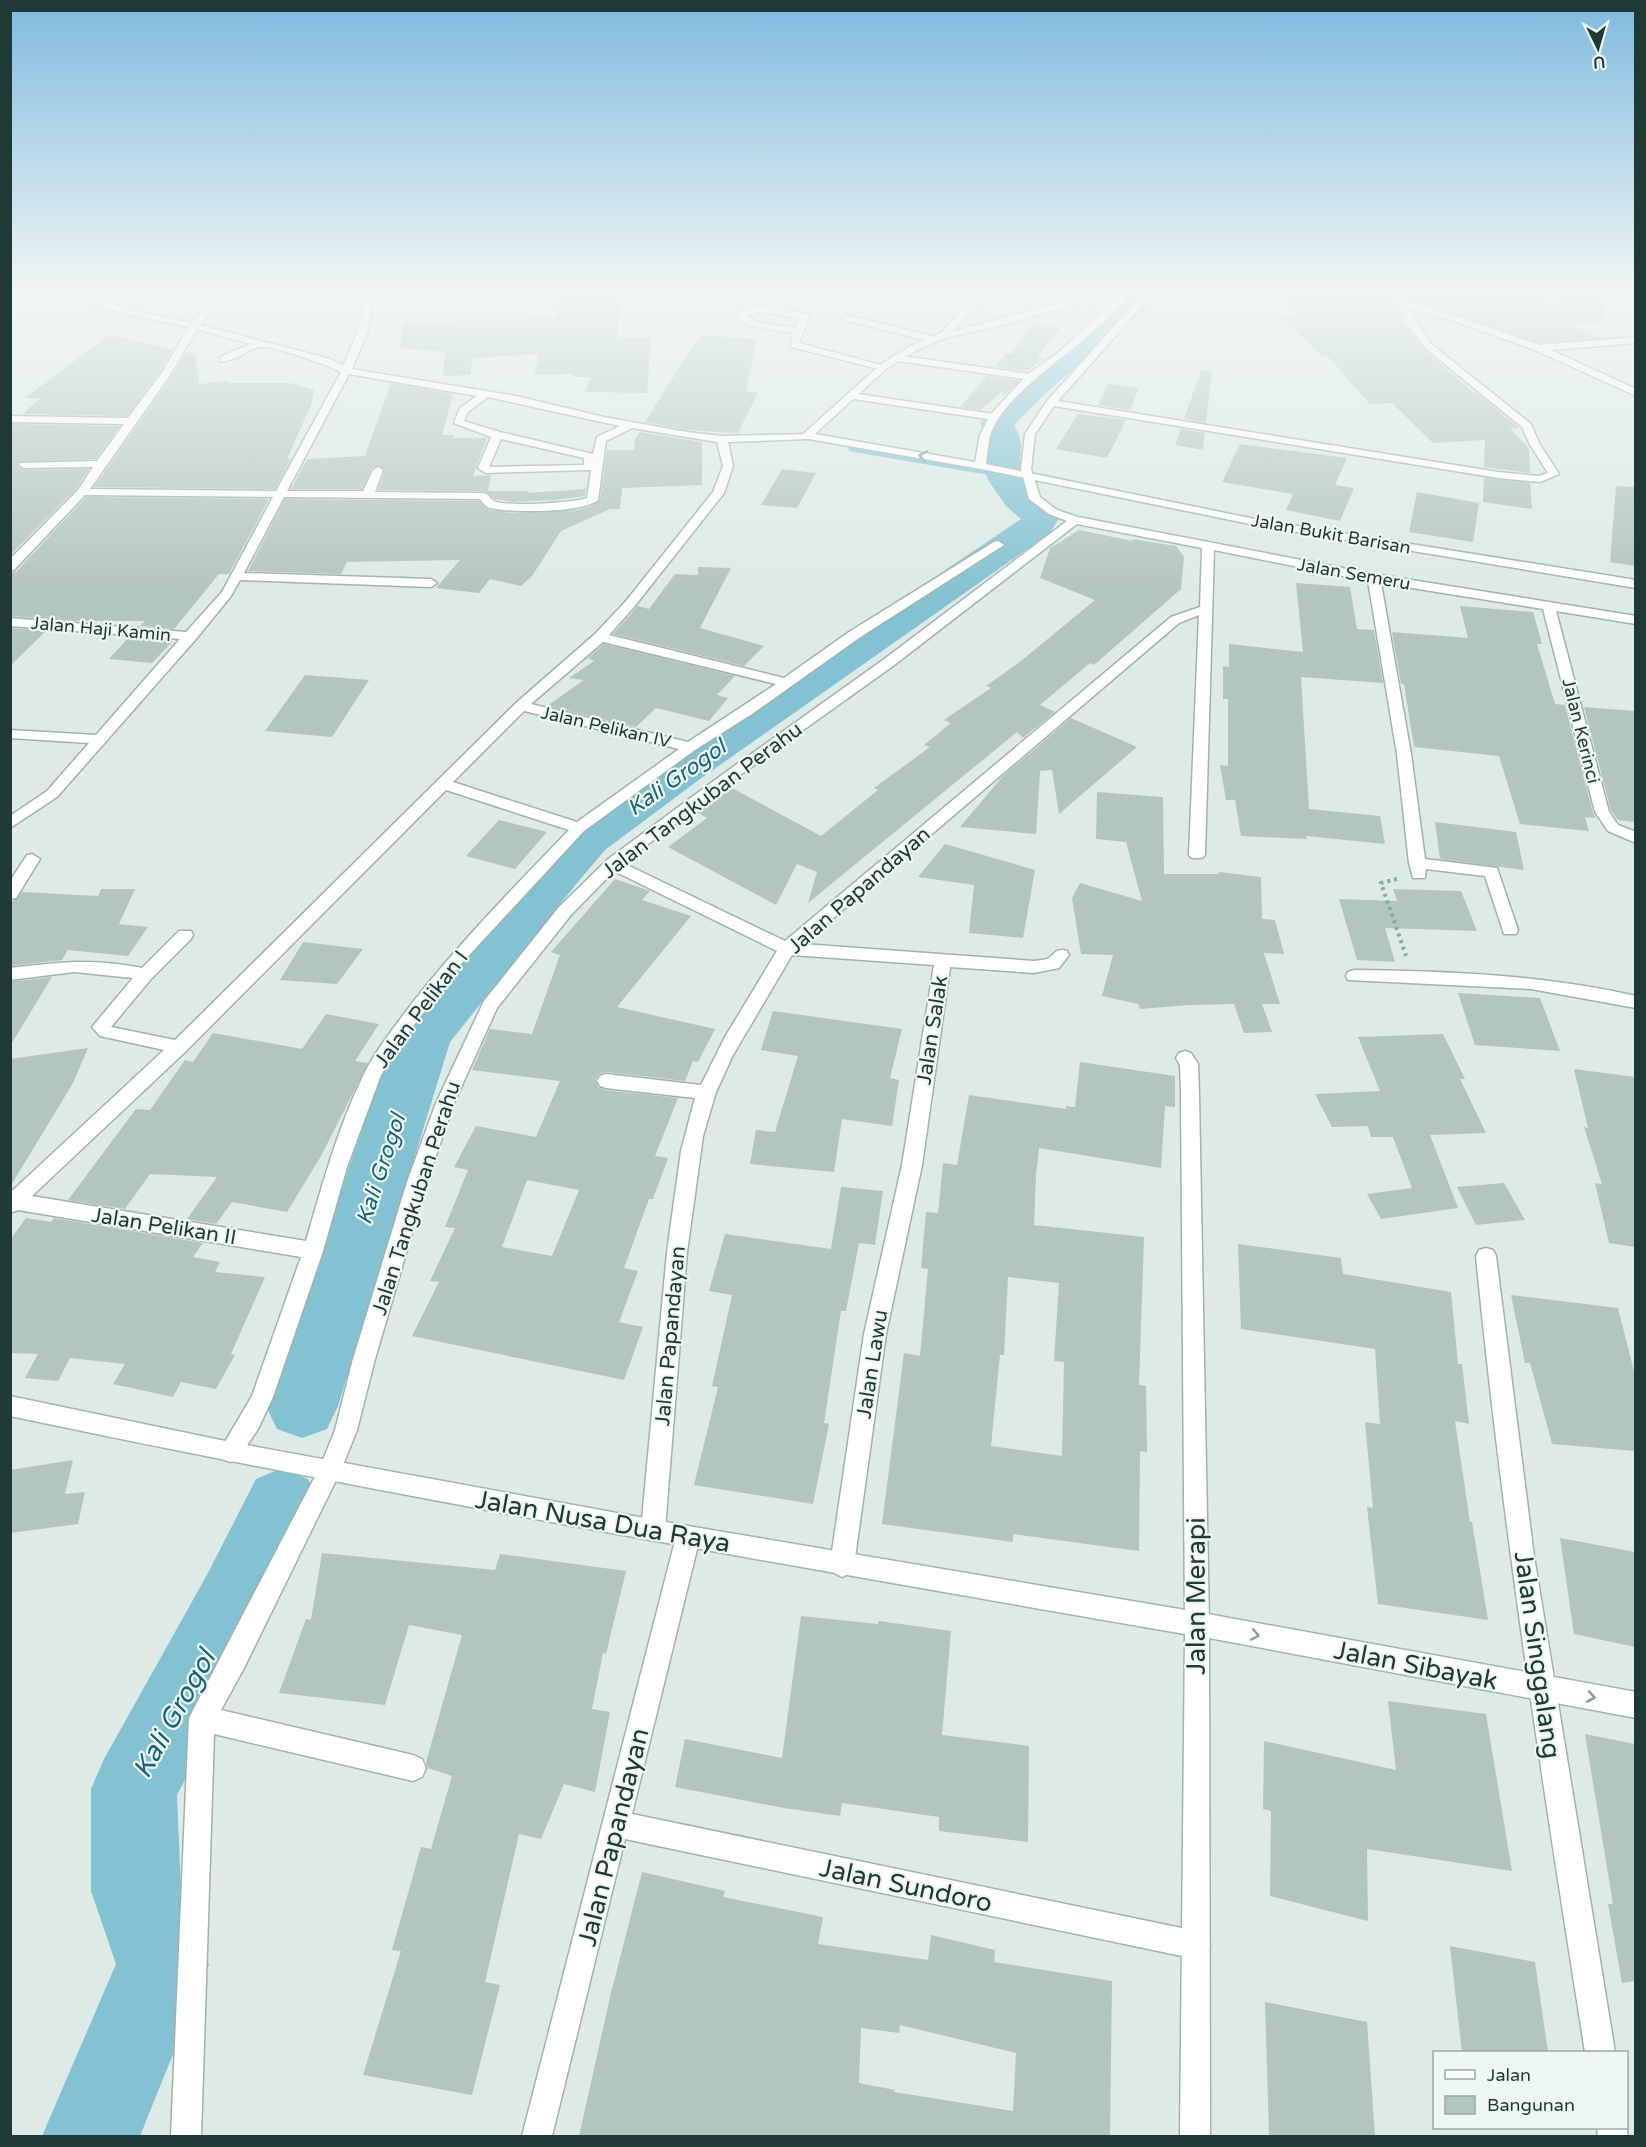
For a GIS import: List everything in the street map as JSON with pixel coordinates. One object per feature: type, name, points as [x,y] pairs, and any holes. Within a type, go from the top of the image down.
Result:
[{"type":"street","points":[[10,567],[82,492],[152,392]]},
{"type":"street","points":[[10,823],[52,794],[227,593],[335,392]]},
{"type":"street","name":"Jalan Bukit Barisan","points":[[475,392],[630,425],[722,439],[807,436],[1013,472],[1266,524],[1635,584]]},
{"type":"street","points":[[807,436],[855,392]]},
{"type":"street","points":[[983,467],[985,435],[994,417],[1016,392]]},
{"type":"street","points":[[1061,392],[1030,434],[1027,476],[1039,503],[1053,512],[1075,520]]},
{"type":"street","points":[[1051,403],[1498,475],[1540,479],[1554,474],[1534,443],[1527,426],[1485,392]]},
{"type":"street","points":[[486,394],[463,411],[458,420],[463,426],[590,456],[589,466],[587,468],[486,470],[483,468],[497,435]]},
{"type":"street","points":[[851,396],[994,417]]},
{"type":"street","points":[[10,419],[131,421]]},
{"type":"street","points":[[82,492],[483,496],[489,504],[527,507],[582,505],[592,500],[599,443],[606,435],[630,425]]},
{"type":"street","points":[[12,1203],[179,1047],[521,706],[600,637],[661,564],[722,485],[728,466],[722,439]]},
{"type":"street","points":[[24,465],[101,464]]},
{"type":"street","points":[[368,494],[378,470]]},
{"type":"street","name":"Jalan Semeru","points":[[1075,520],[1374,578],[1635,620]]},
{"type":"street","name":"Jalan Tangkuban Perahu","points":[[202,1718],[235,1659],[330,1470],[346,1430],[364,1359],[417,1182],[445,1104],[469,1046],[490,1005],[565,911],[612,864],[724,780],[897,656],[1075,520]]},
{"type":"street","name":"Jalan Pelikan I","points":[[230,1452],[260,1403],[313,1251],[340,1156],[373,1074],[398,1034],[454,962],[579,828],[690,747],[787,683],[854,635],[998,545]]},
{"type":"street","points":[[1197,855],[1208,547]]},
{"type":"street","points":[[236,576],[431,583]]},
{"type":"street","points":[[1374,578],[1404,754],[1418,868],[1491,872],[1510,930]]},
{"type":"street","name":"Jalan Kerinci","points":[[1549,607],[1602,812],[1613,828],[1635,838]]},
{"type":"street","name":"Jalan Papandayan","points":[[653,1530],[677,1246],[696,1132],[707,1093],[745,1017],[787,949],[1175,620],[1205,609]]},
{"type":"street","name":"Jalan Haji Kamin","points":[[10,622],[191,636]]},
{"type":"street","points":[[600,637],[787,683]]},
{"type":"street","name":"Jalan Pelikan IV","points":[[521,706],[690,747]]},
{"type":"street","points":[[10,734],[99,739]]},
{"type":"street","points":[[443,784],[579,828]]},
{"type":"street","points":[[10,894],[33,859]]},
{"type":"street","name":"Jalan Salak","points":[[612,864],[787,949],[943,959],[912,1165]]},
{"type":"street","points":[[179,1047],[102,1029],[106,1018],[185,935]]},
{"type":"street","points":[[943,959],[1034,967],[1053,964],[1061,955]]},
{"type":"street","points":[[10,974],[74,966],[116,969],[145,975]]},
{"type":"street","points":[[1354,976],[1462,978],[1523,982],[1551,985],[1635,1002]]},
{"type":"street","name":"Jalan Merapi","points":[[1185,1058],[1189,1064],[1190,1085],[1197,1624],[1195,2136]]},
{"type":"street","points":[[606,1081],[707,1093]]},
{"type":"street","name":"Jalan Lawu","points":[[842,1564],[875,1334],[912,1165]]},
{"type":"street","name":"Jalan Pelikan II","points":[[12,1203],[313,1251]]},
{"type":"street","name":"Jalan Singgalang","points":[[1486,1256],[1496,1366],[1541,1688],[1600,2051]]},
{"type":"street","name":"Jalan Nusa Dua Raya","points":[[10,1406],[230,1452],[688,1537],[1197,1624]]},
{"type":"street","name":"Jalan Papandayan","points":[[537,2136],[688,1537]]},
{"type":"street","name":"Jalan Sibayak","points":[[1197,1624],[1635,1705]]},
{"type":"street","points":[[186,2136],[202,1718],[413,1768]]},
{"type":"street","name":"Jalan Sundoro","points":[[616,1824],[1196,1945]]},
{"type":"path","points":[[1408,965],[1381,883],[1418,868]]},
{"type":"building","points":[[33,392],[145,392],[127,416],[23,414],[40,398],[25,398]]},
{"type":"building","points":[[161,392],[314,392],[311,405],[287,459],[291,459],[275,489],[94,487]]},
{"type":"building","points":[[388,392],[453,394],[442,435],[454,435],[453,438],[487,438],[473,476],[491,475],[488,491],[527,491],[528,493],[584,489],[586,486],[585,496],[511,502],[495,499],[483,491],[378,490],[385,471],[379,465],[371,469],[362,489],[291,489],[307,459],[365,456]]},
{"type":"building","points":[[664,392],[758,393],[738,433],[687,430],[645,422]]},
{"type":"building","points":[[973,392],[1002,392],[980,410],[960,407]]},
{"type":"building","points":[[1104,392],[1137,392],[1130,410],[1098,405]]},
{"type":"building","points":[[1193,392],[1210,392],[1206,423],[1184,419]]},
{"type":"building","points":[[1359,392],[1477,393],[1519,428],[1510,428],[1529,449],[1530,473],[1484,467],[1485,440],[1433,443],[1392,403],[1370,404]]},
{"type":"building","points":[[1078,414],[1126,420],[1107,458],[1056,449]]},
{"type":"building","points":[[13,424],[120,426],[96,459],[18,462],[17,466],[24,470],[89,469],[76,489],[10,555],[10,427]]},
{"type":"building","points":[[1181,429],[1205,433],[1203,450],[1175,445]]},
{"type":"building","points":[[640,432],[702,442],[702,485],[622,488],[620,509],[610,509],[561,531],[532,576],[521,586],[490,579],[479,593],[436,588],[460,560],[347,562],[341,574],[248,571],[285,499],[479,501],[489,510],[513,513],[578,510],[600,500],[607,450],[634,450],[635,439]]},
{"type":"building","points":[[1240,444],[1347,458],[1335,485],[1354,488],[1340,521],[1286,510],[1293,494],[1222,482]]},
{"type":"building","points":[[782,469],[816,473],[797,508],[761,505]]},
{"type":"building","points":[[1484,478],[1530,483],[1532,509],[1483,502]]},
{"type":"building","points":[[1616,486],[1635,487],[1635,566],[1610,562]]},
{"type":"building","points":[[1417,492],[1479,503],[1473,542],[1409,532]]},
{"type":"building","points":[[86,497],[269,499],[229,574],[219,574],[174,629],[140,626],[145,621],[73,621],[10,616],[10,573],[16,572]]},
{"type":"building","points":[[1079,530],[1133,541],[1132,539],[1176,546],[1184,557],[1181,589],[1094,665],[1090,663],[1040,705],[1055,712],[1023,738],[1017,732],[808,903],[817,872],[797,864],[776,905],[668,847],[707,818],[697,812],[732,788],[821,836],[878,790],[874,788],[930,747],[924,745],[951,723],[944,720],[991,688],[986,686],[1021,661],[1095,600],[1040,578],[1050,548]]},
{"type":"building","points":[[698,567],[731,568],[700,628],[764,646],[744,666],[613,634],[638,606],[649,609],[675,574],[698,575]]},
{"type":"building","points":[[1296,583],[1350,587],[1357,629],[1374,630],[1383,683],[1301,677],[1309,809],[1380,816],[1385,844],[1306,836],[1307,839],[1241,836],[1235,800],[1226,800],[1220,765],[1228,766],[1228,699],[1223,699],[1223,666],[1229,667],[1229,644],[1303,652]]},
{"type":"building","points":[[1460,606],[1533,612],[1542,644],[1537,644],[1555,704],[1565,705],[1596,818],[1585,817],[1589,831],[1520,824],[1499,756],[1414,747],[1404,684],[1401,684],[1392,632],[1468,638]]},
{"type":"building","points":[[10,628],[46,631],[10,666]]},
{"type":"building","points":[[129,637],[173,641],[152,663],[109,659]]},
{"type":"building","points":[[604,644],[735,676],[717,695],[728,698],[709,721],[656,708],[636,727],[547,706],[584,680],[569,678],[594,661],[588,658]]},
{"type":"building","points":[[305,675],[369,680],[332,737],[265,731]]},
{"type":"building","points":[[1584,707],[1635,711],[1635,822],[1618,820],[1611,811]]},
{"type":"building","points":[[1071,718],[1137,747],[1059,814],[1052,770],[1040,771],[1036,834],[960,827],[1003,776]]},
{"type":"building","points":[[1097,792],[1163,797],[1164,874],[1219,874],[1219,872],[1261,877],[1262,919],[1275,920],[1284,954],[1264,953],[1280,1004],[1262,1004],[1272,1032],[1244,1033],[1234,1004],[1140,1009],[1138,1004],[1102,996],[1113,955],[1081,954],[1072,898],[1080,883],[1142,901],[1126,842],[1096,839]]},
{"type":"building","points":[[499,820],[547,832],[515,869],[466,856]]},
{"type":"building","points":[[1435,822],[1516,832],[1524,870],[1440,859]]},
{"type":"building","points":[[945,844],[1035,870],[1023,938],[969,933],[974,885],[918,877]]},
{"type":"building","points":[[615,879],[650,891],[642,900],[691,916],[617,1007],[715,1029],[698,1062],[693,1061],[685,1081],[606,1072],[599,1074],[595,1080],[598,1087],[605,1090],[678,1098],[655,1156],[668,1158],[653,1199],[649,1199],[624,1268],[638,1271],[619,1322],[643,1327],[624,1380],[412,1336],[439,1282],[430,1281],[455,1228],[445,1227],[468,1170],[454,1167],[476,1126],[536,1137],[560,1081],[472,1070],[490,1029],[532,1034],[560,955],[551,952]],"holes":[[[527,1180],[579,1190],[552,1256],[502,1247]]]},
{"type":"building","points":[[101,889],[135,889],[119,924],[148,927],[128,956],[68,950],[62,960],[10,966],[10,904],[22,892],[98,896]]},
{"type":"building","points":[[1393,889],[1461,891],[1477,931],[1385,928],[1395,962],[1357,960],[1339,899],[1397,901]]},
{"type":"building","points":[[303,942],[363,949],[337,984],[280,980]]},
{"type":"building","points":[[52,977],[10,1046],[10,982]]},
{"type":"building","points":[[1458,993],[1540,998],[1560,1051],[1475,1045]]},
{"type":"building","points":[[773,1011],[902,1029],[890,1078],[899,1080],[892,1126],[842,1119],[834,1172],[750,1164],[756,1130],[775,1132],[798,1056],[761,1050]]},
{"type":"building","points":[[326,1014],[379,1024],[355,1061],[368,1063],[321,1156],[287,1212],[232,1202],[216,1224],[187,1219],[217,1177],[150,1174],[125,1209],[68,1200],[136,1109],[150,1110],[185,1060],[193,1062],[213,1033],[302,1049]]},
{"type":"building","points":[[1443,1034],[1465,1079],[1460,1079],[1486,1133],[1430,1135],[1458,1208],[1381,1219],[1367,1194],[1412,1188],[1393,1137],[1371,1137],[1368,1126],[1332,1127],[1315,1094],[1380,1091],[1358,1037]]},
{"type":"building","points":[[88,1048],[73,1083],[10,1187],[10,1059]]},
{"type":"building","points":[[1080,1062],[1175,1076],[1175,1107],[1165,1106],[1161,1168],[1039,1148],[1036,1175],[1034,1225],[1144,1237],[1139,1385],[1146,1386],[1147,1452],[1140,1451],[1139,1551],[1013,1534],[1013,1542],[882,1524],[904,1353],[920,1356],[928,1269],[921,1268],[926,1212],[938,1213],[943,1163],[957,1165],[969,1095],[1066,1109],[1066,1106],[1075,1107]],"holes":[[[1008,1277],[1059,1283],[1054,1361],[1064,1362],[1062,1456],[991,1446],[1000,1355],[1004,1355]]]},
{"type":"building","points":[[1574,1069],[1635,1077],[1635,1247],[1609,1243],[1595,1183],[1602,1184],[1584,1127],[1588,1128]]},
{"type":"building","points":[[1504,1183],[1525,1220],[1476,1225],[1457,1187]]},
{"type":"building","points":[[841,1187],[883,1191],[875,1245],[859,1243],[846,1311],[841,1311],[824,1423],[829,1424],[813,1504],[694,1485],[718,1387],[712,1386],[732,1295],[709,1291],[725,1234],[831,1249]]},
{"type":"building","points":[[26,1218],[51,1222],[54,1218],[203,1243],[193,1257],[220,1262],[215,1272],[265,1277],[231,1354],[235,1355],[216,1389],[181,1382],[173,1397],[113,1384],[125,1364],[70,1358],[58,1381],[25,1378],[38,1354],[10,1353],[10,1240]]},
{"type":"building","points":[[1238,1244],[1341,1258],[1343,1274],[1451,1292],[1458,1364],[1462,1364],[1469,1424],[1455,1421],[1488,1620],[1378,1604],[1367,1507],[1373,1508],[1365,1422],[1380,1424],[1375,1349],[1241,1329]]},
{"type":"building","points":[[1511,1295],[1618,1308],[1635,1375],[1635,1451],[1552,1444],[1530,1363],[1525,1363]]},
{"type":"building","points":[[73,1460],[65,1494],[85,1492],[78,1524],[10,1533],[10,1470]]},
{"type":"building","points":[[1560,1538],[1635,1552],[1635,1647],[1574,1634]]},
{"type":"building","points":[[322,1553],[495,1570],[500,1554],[626,1571],[606,1654],[603,1653],[592,1709],[610,1712],[595,1792],[564,1784],[541,1839],[519,1834],[485,1982],[500,1985],[472,2095],[363,2075],[401,1951],[392,1950],[421,1847],[431,1849],[452,1776],[428,1768],[426,1762],[462,1635],[409,1625],[385,1705],[279,1693],[306,1619],[311,1620]]},
{"type":"building","points":[[801,1616],[878,1624],[879,1621],[951,1631],[942,1735],[1029,1746],[1028,1842],[939,1831],[939,1817],[842,1803],[840,1816],[784,1808],[675,1787],[685,1739],[782,1758]]},
{"type":"building","points":[[1388,1701],[1486,1714],[1512,1871],[1367,1849],[1368,1921],[1270,1896],[1271,1811],[1263,1809],[1264,1741],[1396,1770]]},
{"type":"building","points":[[1585,1734],[1635,1744],[1635,1981],[1622,1983],[1608,1904],[1613,1904]]},
{"type":"building","points":[[642,1872],[725,1891],[723,1897],[823,1917],[818,1944],[928,1960],[931,1935],[995,1950],[994,1962],[1112,1981],[1110,2136],[579,2136],[611,1993]],"holes":[[[900,2025],[1016,2053],[1013,2111],[894,2092],[895,2090],[859,2083],[861,2028],[899,2033]]]},
{"type":"building","points":[[1450,1946],[1535,1962],[1548,2051],[1462,2051]]},
{"type":"building","points":[[1265,2002],[1367,2022],[1375,2136],[1269,2136]]},
{"type":"waterway","name":"Kali Grogol","points":[[302,1406],[424,1035],[587,839],[683,769],[1037,525],[1040,518],[1037,512],[1019,498],[1006,480],[1002,468],[1003,436],[997,423],[1029,392]]},
{"type":"waterway","points":[[851,449],[1004,475]]},
{"type":"waterway","name":"Kali Grogol","points":[[91,2136],[163,1965],[136,1891],[134,1789],[236,1601],[282,1504]]}]
